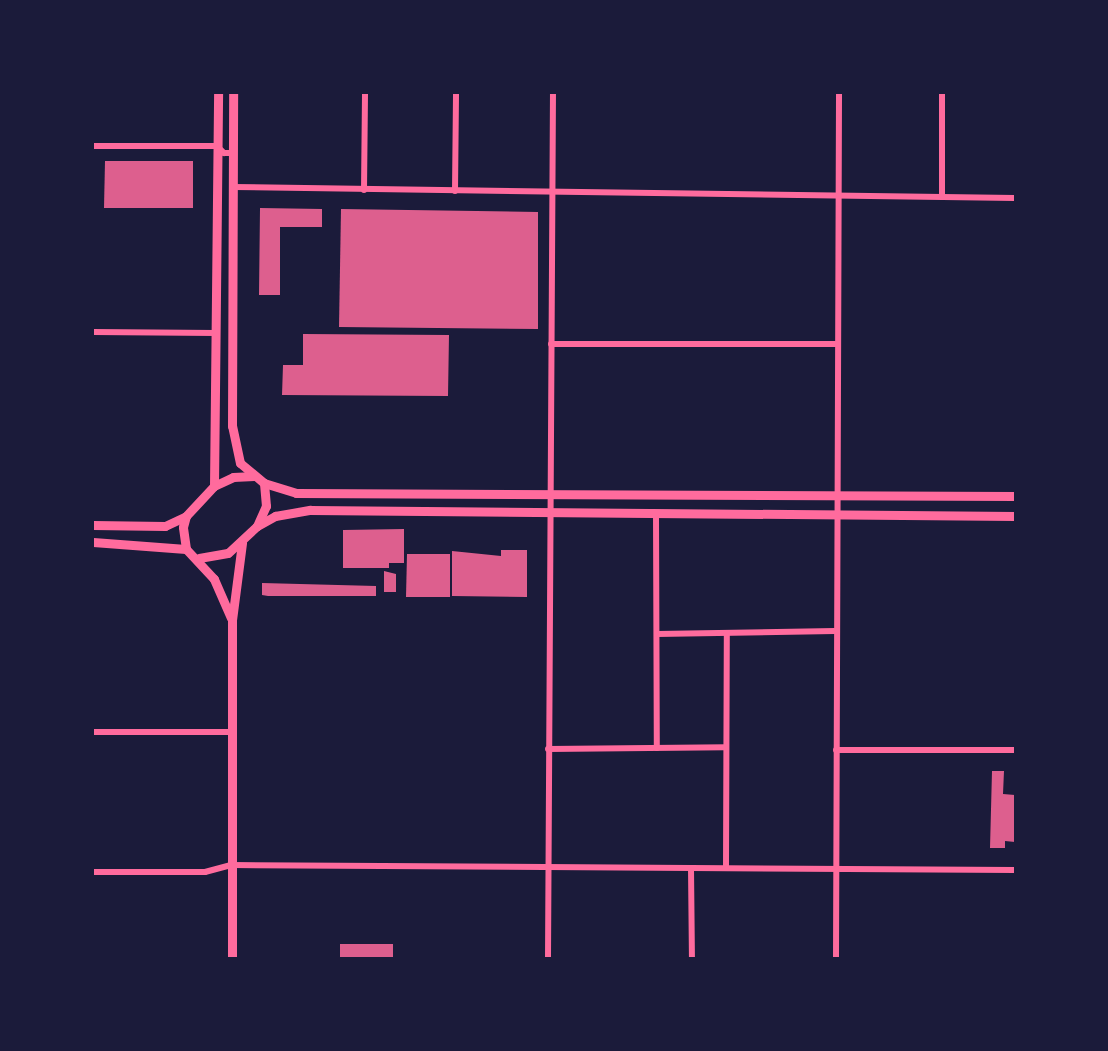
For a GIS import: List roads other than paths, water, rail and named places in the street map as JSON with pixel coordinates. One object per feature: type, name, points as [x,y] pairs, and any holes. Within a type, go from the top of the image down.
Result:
[{"type":"main road","points":[[214,486],[218,93]]},
{"type":"main road","points":[[233,93],[232,426],[240,463],[264,483],[296,493],[1015,496]]},
{"type":"main road","points":[[93,525],[165,526],[186,516],[214,486],[233,477],[254,476]]},
{"type":"main road","points":[[199,558],[228,553],[242,543],[257,526],[266,506],[264,483]]},
{"type":"main road","points":[[257,526],[294,511],[1015,516]]},
{"type":"main road","points":[[186,516],[186,549]]},
{"type":"main road","points":[[93,542],[186,549],[199,558],[214,579],[232,620]]},
{"type":"main road","points":[[232,958],[232,620],[242,543]]},
{"type":"street","points":[[364,190],[365,93]]},
{"type":"street","points":[[455,191],[456,93]]},
{"type":"street","points":[[548,958],[548,494],[553,93]]},
{"type":"street","points":[[836,958],[835,514],[839,93]]},
{"type":"street","points":[[942,93],[942,196]]},
{"type":"street","points":[[93,146],[217,146],[225,153],[233,153]]},
{"type":"street","points":[[233,188],[552,194],[839,194],[1015,198]]},
{"type":"street","points":[[93,332],[216,333]]},
{"type":"street","points":[[551,344],[836,344]]},
{"type":"street","points":[[656,514],[657,748]]},
{"type":"street","points":[[657,634],[835,631]]},
{"type":"street","points":[[726,868],[727,633]]},
{"type":"street","points":[[93,732],[232,732]]},
{"type":"street","points":[[548,749],[726,747]]},
{"type":"street","points":[[836,750],[1015,750]]},
{"type":"street","points":[[93,872],[205,872],[232,865],[1015,870]]},
{"type":"street","points":[[691,868],[692,958]]}]
